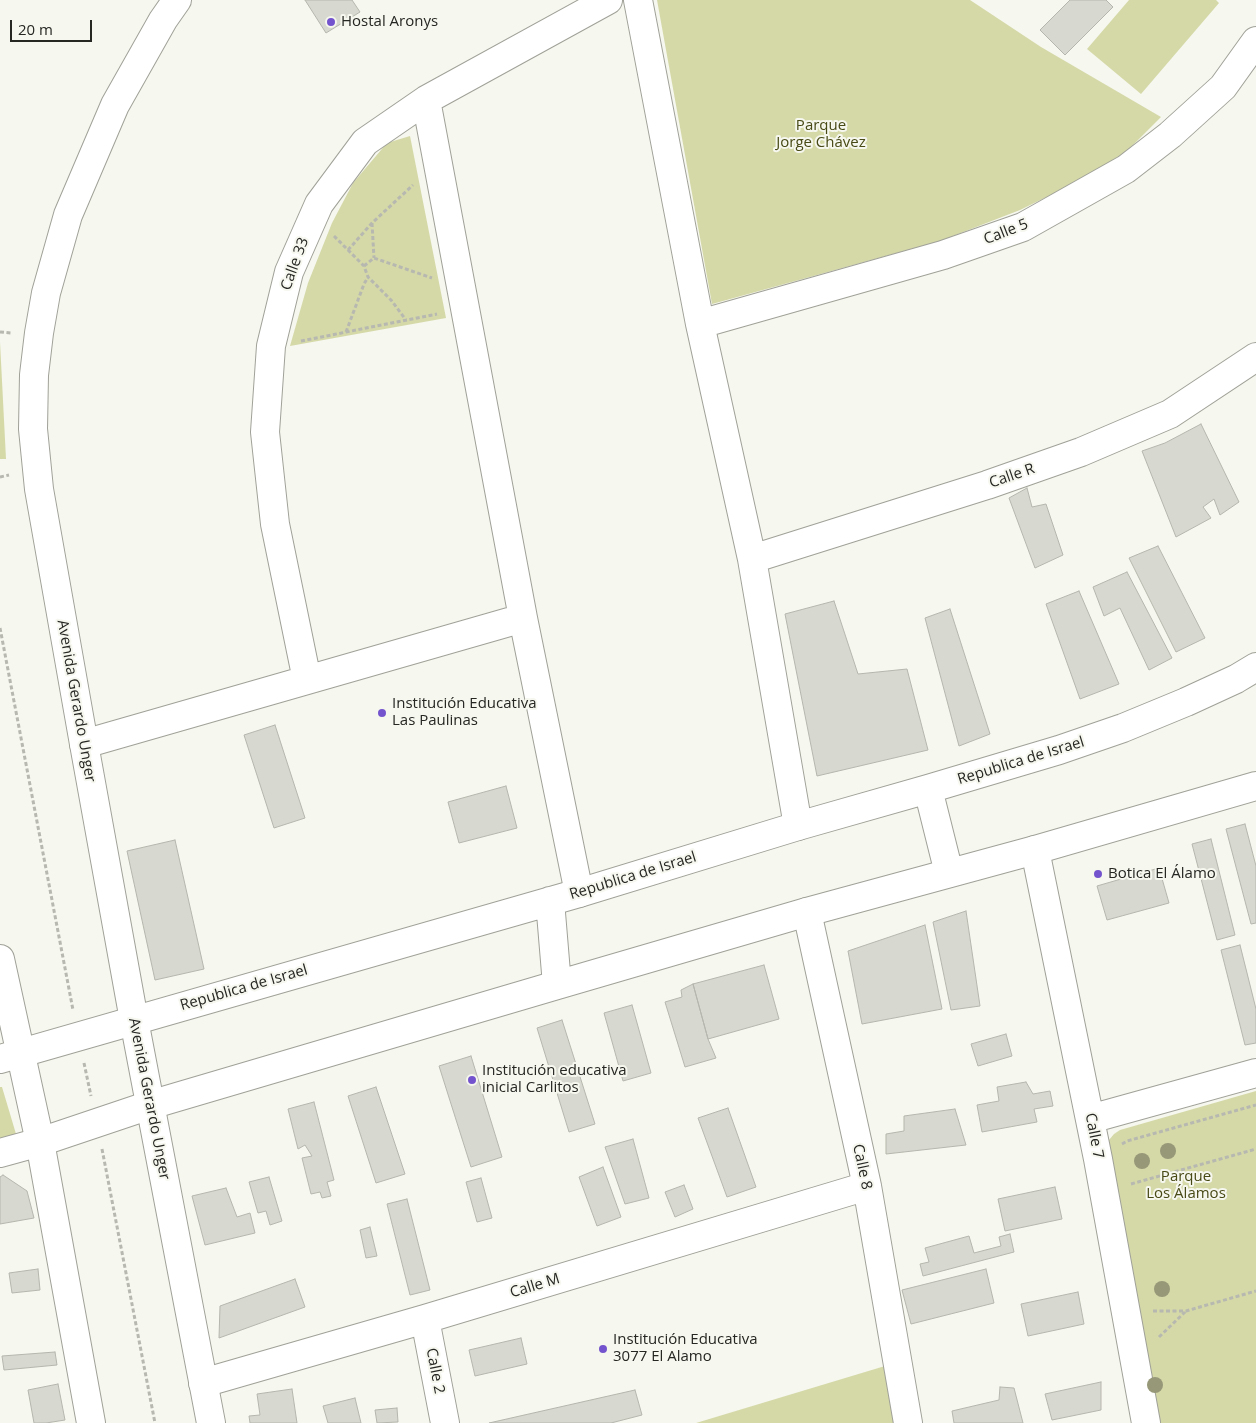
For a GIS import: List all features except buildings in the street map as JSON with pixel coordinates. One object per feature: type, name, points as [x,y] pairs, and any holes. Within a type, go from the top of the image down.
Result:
[{"type":"street","name":"Avenida Gerardo Unger","points":[[177,0],[163,20],[114,105],[68,215],[46,293],[39,333],[34,374],[33,429],[39,489],[84,744],[134,1020],[211,1423]]},
{"type":"street","name":"Calle 33","points":[[307,680],[274,524],[265,432],[271,346],[289,272],[319,204],[365,142],[426,100],[608,0]]},
{"type":"street","points":[[638,0],[700,324],[752,559],[798,826]]},
{"type":"street","name":"Calle 5","points":[[700,324],[943,255],[1023,227],[1126,169],[1170,135],[1223,87],[1256,40]]},
{"type":"street","points":[[426,100],[523,618],[579,893]]},
{"type":"street","name":"Calle R","points":[[752,559],[987,485],[1081,452],[1170,414],[1256,357]]},
{"type":"street","points":[[84,744],[523,618]]},
{"type":"street","name":"Republica de Israel","points":[[10,1056],[579,893],[798,826],[1059,750],[1123,728],[1186,702],[1236,679],[1256,667]]},
{"type":"street","points":[[0,1153],[40,1142],[150,1105],[806,912],[1035,850],[1256,786]]},
{"type":"street","points":[[928,789],[950,873]]},
{"type":"street","name":"Calle 7","points":[[1035,850],[1090,1119],[1146,1423]]},
{"type":"street","points":[[550,901],[557,985]]},
{"type":"street","name":"Calle 8","points":[[806,912],[867,1186],[908,1423]]},
{"type":"street","points":[[0,959],[10,1056],[40,1142],[91,1423]]},
{"type":"street","points":[[1090,1119],[1256,1073]]},
{"type":"street","name":"Calle M","points":[[203,1383],[867,1186]]},
{"type":"street","name":"Calle 2","points":[[425,1318],[444,1423]]},
{"type":"path","points":[[348,250],[372,223],[417,182]]},
{"type":"path","points":[[372,223],[374,258]]},
{"type":"path","points":[[330,232],[364,266],[368,277],[391,300],[406,320]]},
{"type":"path","points":[[364,266],[374,258]]},
{"type":"path","points":[[374,258],[435,279]]},
{"type":"path","points":[[346,332],[368,277]]},
{"type":"path","points":[[293,342],[442,313]]},
{"type":"path","points":[[0,628],[78,1036],[97,1123],[155,1423]]},
{"type":"path","points":[[1119,1146],[1127,1142],[1256,1105]]},
{"type":"path","points":[[1130,1184],[1256,1149]]},
{"type":"path","points":[[1145,1310],[1186,1311],[1256,1291]]},
{"type":"path","points":[[1159,1338],[1186,1311]]},
{"type":"green space","name":"Parque Jorge Chávez","points":[[657,0],[970,0],[1041,47],[1161,117],[1127,151],[1079,181],[1020,210],[940,241],[712,304]]},
{"type":"green space","points":[[1129,0],[1216,0],[1219,3],[1141,94],[1087,49]]},
{"type":"green space","points":[[410,136],[446,318],[290,346],[308,283],[332,223],[353,183],[387,143]]},
{"type":"green space","points":[[0,342],[6,459],[0,459]]},
{"type":"green space","points":[[0,1087],[2,1087],[16,1134],[0,1138]]},
{"type":"green space","name":"Parque Los Álamos","points":[[1256,1091],[1256,1423],[1155,1423],[1107,1146],[1109,1140],[1120,1130]]},
{"type":"green space","points":[[885,1366],[895,1423],[696,1423]]},
{"type":"place","name":"Hostal Aronys","points":[[331,22]]},
{"type":"place","name":"Institución Educativa Las Paulinas","points":[[382,713]]},
{"type":"place","name":"Botica El Álamo","points":[[1098,874]]},
{"type":"place","name":"Institución educativa inicial Carlitos","points":[[472,1080]]},
{"type":"place","name":"Institución Educativa 3077 El Alamo","points":[[603,1349]]}]
